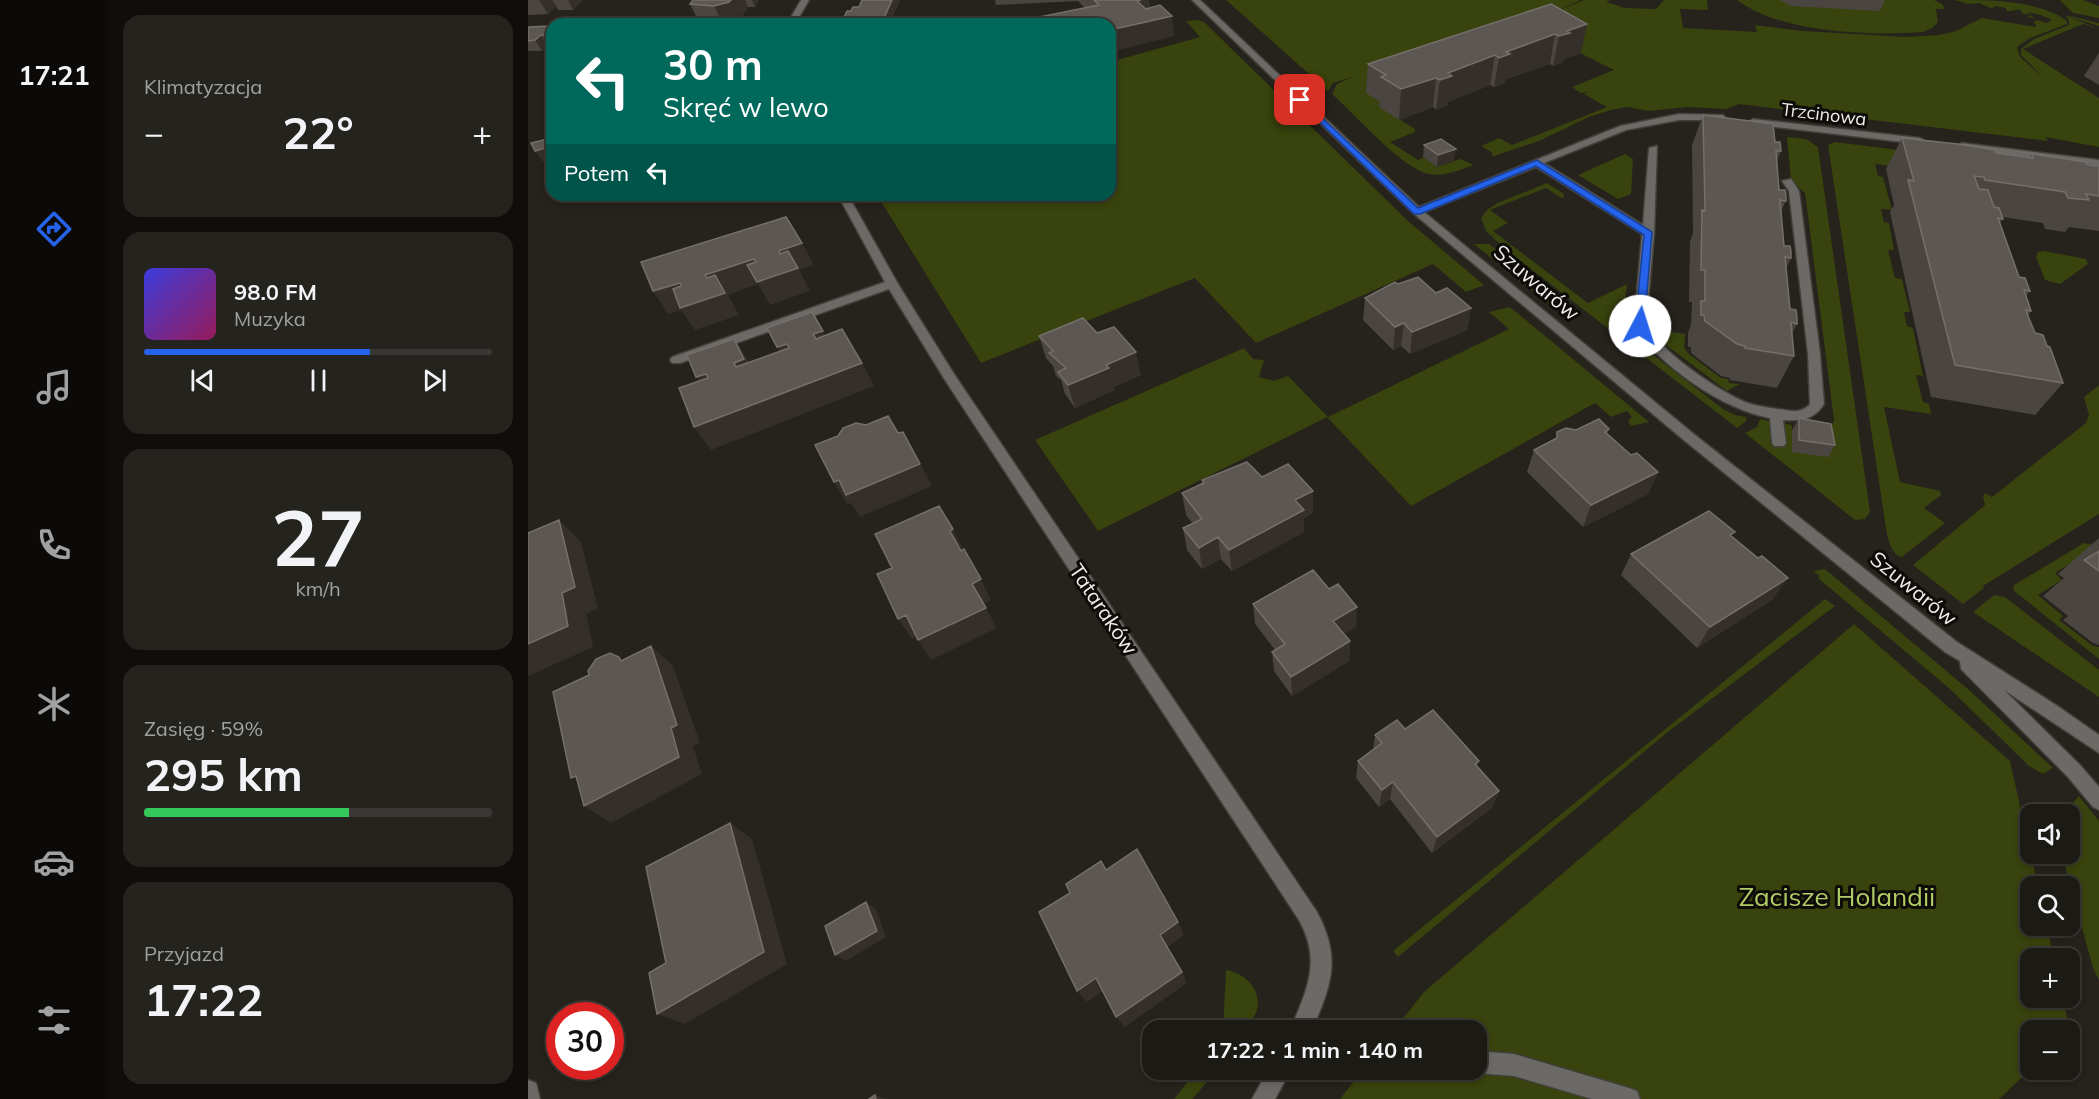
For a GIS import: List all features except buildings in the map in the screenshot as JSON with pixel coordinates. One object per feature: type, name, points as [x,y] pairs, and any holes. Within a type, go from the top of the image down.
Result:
[{"type":"street","points":[[794,18],[804,0]]},
{"type":"street","name":"Szuwarów","points":[[1196,0],[1417,212],[1690,438],[1951,647],[2050,710],[2099,745]]},
{"type":"street","points":[[1417,212],[1623,128],[1644,122],[1679,117],[1730,119]]},
{"type":"street","name":"Trzcinowa","points":[[1741,120],[1927,142]]},
{"type":"street","points":[[1950,144],[2099,163]]},
{"type":"street","points":[[1654,148],[1640,326],[1642,331],[1657,347],[1731,401],[1748,408],[1800,416],[1813,410],[1817,404],[1814,354],[1794,191],[1787,181]]},
{"type":"street","points":[[1537,163],[1649,234]]},
{"type":"street","name":"Tataraków","points":[[846,201],[892,284],[949,377],[1299,901],[1315,930],[1322,954],[1315,998],[1305,1020]]},
{"type":"street","points":[[676,360],[892,284]]},
{"type":"street","points":[[1776,413],[1779,443]]},
{"type":"street","name":"Szuwarów","points":[[1951,647],[2099,801]]},
{"type":"street","points":[[1487,1063],[1514,1065],[1629,1099]]},
{"type":"street","points":[[1263,1099],[1274,1080]]},
{"type":"street","points":[[528,1091],[529,1099]]},
{"type":"green space","points":[[1226,0],[1581,0],[1544,16],[1584,0],[1611,0],[1606,2],[1625,8],[1656,9],[1664,0],[1707,0],[1708,10],[1680,9],[1683,28],[1757,32],[1755,25],[1803,31],[1907,37],[1939,35],[1956,31],[1982,18],[2036,27],[2034,23],[2036,20],[2047,23],[2052,20],[2027,12],[2034,18],[2028,17],[2030,15],[2021,13],[2020,10],[2006,11],[2006,8],[1994,6],[1993,9],[1979,3],[1969,4],[1955,0],[1984,0],[2028,5],[2055,14],[2067,21],[2067,24],[2030,38],[2017,47],[2020,57],[2044,78],[2021,55],[2021,49],[2034,39],[2069,25],[2069,20],[2065,16],[2099,29],[2083,24],[2023,49],[2099,98],[2099,147],[2045,137],[2048,141],[1739,104],[1726,109],[1688,107],[1649,111],[1627,107],[1611,110],[1589,117],[1539,141],[1491,155],[1493,153],[1481,146],[1499,138],[1512,145],[1607,107],[1584,94],[1588,92],[1581,93],[1572,87],[1614,70],[1560,43],[1380,107],[1415,129],[1415,132],[1390,142],[1418,160],[1424,157],[1437,167],[1460,159],[1474,165],[1446,174],[1429,174],[1419,170],[1393,152],[1332,94],[1337,84],[1352,77],[1333,83],[1328,91]]},
{"type":"green space","points":[[1737,0],[1934,0],[1942,4],[1945,9],[1936,9],[1938,22],[1923,32],[1852,32],[1801,26],[1755,11]]},
{"type":"green space","points":[[2060,0],[2083,0],[2099,6],[2099,18],[2073,13]]},
{"type":"green space","points":[[2067,16],[2099,23],[2099,26]]},
{"type":"green space","points":[[1186,21],[1204,22],[1408,221],[1484,285],[1466,292],[1433,264],[1256,343],[1195,278],[981,363],[881,201],[1116,201],[1116,60],[1200,37]]},
{"type":"green space","points":[[1787,137],[1806,139],[1818,147],[1870,512],[1865,519],[1855,520],[1745,433],[1757,427],[1760,419],[1770,421],[1770,442],[1785,446],[1783,423],[1792,425],[1792,430],[1830,429],[1834,420],[1805,193],[1791,180]]},
{"type":"green space","points":[[1835,142],[2066,171],[1913,169],[1875,164],[1878,176],[1883,177],[1892,210],[1881,209],[1884,222],[1889,223],[1894,250],[1888,250],[1895,278],[1902,279],[1910,312],[1904,312],[1907,326],[1913,328],[1923,376],[1916,375],[1923,402],[1929,404],[1931,414],[1884,407],[1900,482],[1940,491],[1941,495],[1924,508],[1945,523],[1902,557],[1894,552],[1887,535],[1828,145]]},
{"type":"green space","points":[[1625,154],[1633,159],[1631,194],[1618,199],[1578,175]]},
{"type":"green space","points":[[1547,183],[1564,194],[1564,197],[1561,198],[1546,188],[1490,210],[1508,223],[1493,231],[1588,303],[1627,284],[1623,322],[1630,337],[1723,409],[1735,415],[1747,417],[1746,421],[1737,428],[1504,248],[1486,231],[1481,218],[1488,209]]},
{"type":"green space","points":[[1474,244],[1489,244],[1572,310],[1557,309],[1551,306]]},
{"type":"green space","points":[[2044,251],[2086,259],[2088,264],[2060,284],[2045,280],[2036,257],[2038,252]]},
{"type":"green space","points":[[1510,307],[1649,422],[1631,426],[1628,421],[1632,417],[1627,411],[1611,417],[1595,403],[1411,506],[1327,417],[1098,531],[1035,440],[1244,348],[1253,359],[1264,360],[1259,377],[1274,381],[1288,376],[1328,417],[1509,329],[1489,312]]},
{"type":"green space","points":[[1654,329],[1685,334],[1684,348],[1689,354],[1721,378],[1728,379],[1729,383],[1740,384],[1727,391],[1666,345]]},
{"type":"green space","points":[[2099,385],[2099,514],[1983,586],[1984,588],[1963,604],[1913,565],[1985,505],[1983,496],[1985,493],[1992,497],[2086,423],[2089,415],[2084,397]]},
{"type":"green space","points":[[2084,543],[2099,546],[2055,573],[2062,580],[2038,595],[2063,616],[2059,620],[2093,646],[2099,647],[2099,659],[2013,590],[2014,585]]},
{"type":"green space","points":[[1825,569],[1969,690],[2053,768],[2043,774],[2029,766],[1950,689],[1818,578],[1820,576],[1813,571]]},
{"type":"green space","points":[[1994,595],[2005,597],[2099,670],[2099,697],[1973,612]]},
{"type":"green space","points":[[1825,599],[1835,606],[1669,731],[1398,957],[1393,951]]},
{"type":"green space","name":"Zacisze Holandii","points":[[1854,624],[2010,761],[2020,806],[2020,864],[2033,864],[2036,876],[2020,876],[2020,936],[2049,936],[2052,948],[2020,948],[2020,1008],[2065,1008],[2068,1020],[2020,1020],[2020,1079],[1999,1099],[1340,1099],[1355,1080],[1487,1080],[1487,1020],[1402,1020],[1424,992]]},
{"type":"green space","points":[[2079,796],[2099,821],[2099,980],[2093,968],[2080,920],[2080,876],[2068,876],[2065,864],[2080,864],[2080,804],[2072,804]]},
{"type":"green space","points":[[1226,970],[1240,975],[1252,985],[1258,998],[1258,1005],[1252,1020],[1224,1020]]},
{"type":"green space","points":[[1189,1080],[1209,1080],[1192,1099],[1174,1099]]},
{"type":"route","points":[[1300,100],[1417,212],[1537,163],[1649,234],[1640,326]]}]
